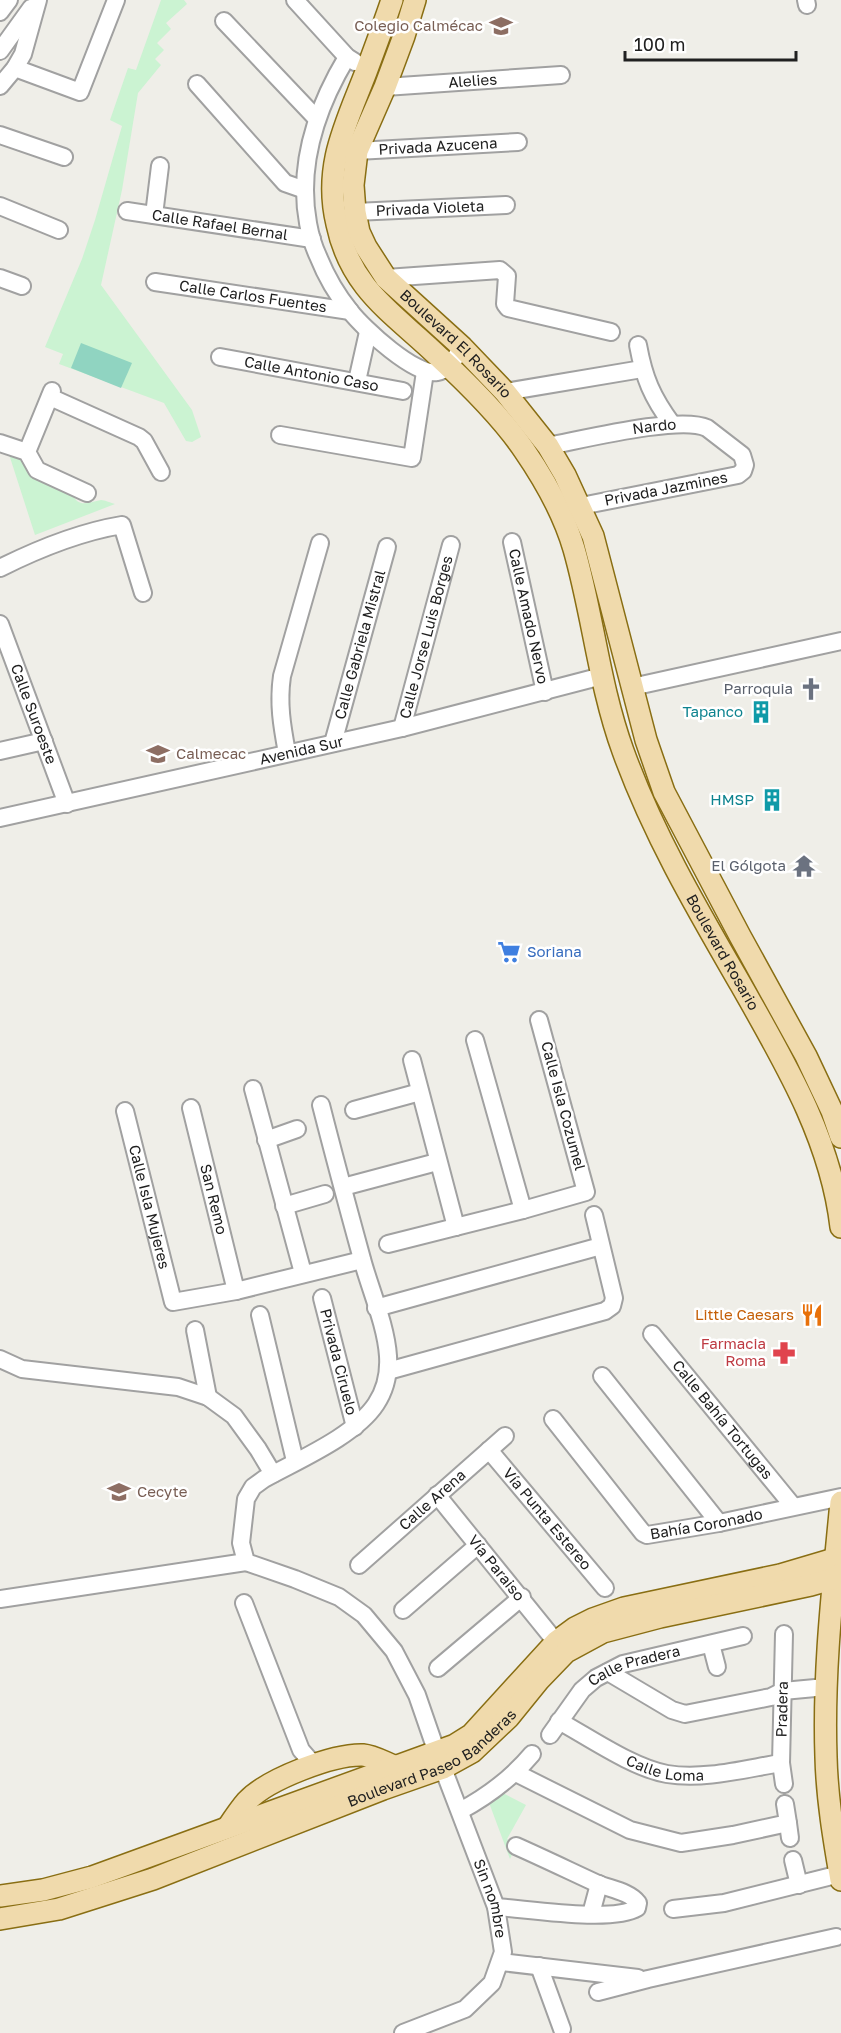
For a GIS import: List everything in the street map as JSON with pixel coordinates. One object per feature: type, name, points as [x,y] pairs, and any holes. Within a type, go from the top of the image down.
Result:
[{"type":"main road","name":"Boulevard El Rosario","points":[[392,0],[367,71],[338,142],[332,192],[337,227],[349,261],[364,287],[449,367],[523,448],[560,515],[573,547],[602,676]]},
{"type":"main road","name":"Boulevard El Rosario","points":[[415,0],[385,87],[357,151],[353,185],[359,232],[386,278],[462,347],[505,392],[548,446],[581,506],[593,536],[632,687]]},
{"type":"main road","name":"Boulevard Rosario","points":[[602,676],[622,748],[648,813],[687,892],[787,1068],[815,1126],[834,1185],[841,1227]]},
{"type":"main road","name":"Boulevard Rosario","points":[[632,687],[646,740],[664,792],[806,1056],[832,1111],[841,1137]]},
{"type":"main road","points":[[648,813],[671,804]]},
{"type":"main road","points":[[841,1502],[825,1693],[826,1760],[833,1835],[841,1877]]},
{"type":"main road","name":"Boulevard Paseo Banderas","points":[[0,1919],[59,1909],[153,1879],[439,1759],[471,1735],[556,1642],[592,1619],[624,1608],[780,1575],[837,1568]]},
{"type":"main road","name":"Boulevard Paseo Banderas","points":[[0,1896],[42,1890],[92,1877],[394,1766],[472,1752],[509,1717],[539,1680],[566,1652],[603,1632],[837,1568]]},
{"type":"main road","points":[[228,1827],[248,1800],[304,1762],[365,1755],[394,1766]]},
{"type":"street","points":[[0,12],[9,0]]},
{"type":"street","points":[[0,51],[38,0]]},
{"type":"street","points":[[0,86],[15,68],[22,54],[38,0]]},
{"type":"street","points":[[15,68],[80,92],[116,0]]},
{"type":"street","points":[[296,0],[347,57],[367,71]]},
{"type":"street","points":[[224,21],[316,119]]},
{"type":"street","points":[[347,57],[316,119],[309,149],[305,190],[312,238],[317,255],[330,282],[350,311],[368,332],[406,360],[425,372],[437,373],[449,367],[462,347]]},
{"type":"street","name":"Alelies","points":[[385,87],[561,75]]},
{"type":"street","points":[[197,84],[285,183],[305,190]]},
{"type":"street","points":[[0,135],[64,158]]},
{"type":"street","name":"Privada Azucena","points":[[357,151],[518,142]]},
{"type":"street","points":[[154,215],[160,166]]},
{"type":"street","name":"Privada Violeta","points":[[355,212],[506,205]]},
{"type":"street","points":[[0,206],[59,230]]},
{"type":"street","name":"Calle Rafael Bernal","points":[[127,210],[312,238]]},
{"type":"street","points":[[386,278],[500,270],[507,276],[505,304],[508,308],[610,332]]},
{"type":"street","points":[[0,278],[22,286]]},
{"type":"street","name":"Calle Carlos Fuentes","points":[[155,282],[350,311]]},
{"type":"street","points":[[357,381],[368,332]]},
{"type":"street","points":[[638,345],[642,369],[651,392],[672,424]]},
{"type":"street","name":"Calle Antonio Caso","points":[[220,357],[403,391]]},
{"type":"street","points":[[505,392],[642,369]]},
{"type":"street","points":[[280,435],[412,458],[425,372]]},
{"type":"street","points":[[27,452],[51,394],[139,437],[144,441],[161,472]]},
{"type":"street","name":"Nardo","points":[[548,446],[672,424],[702,426],[742,456],[745,465]]},
{"type":"street","points":[[0,443],[27,452],[37,470],[87,493]]},
{"type":"street","name":"Privada Jazmines","points":[[581,506],[738,475],[745,465]]},
{"type":"street","points":[[0,568],[42,549],[122,525],[144,592]]},
{"type":"street","name":"Calle Amado Nervo","points":[[513,542],[545,692]]},
{"type":"street","points":[[288,753],[280,714],[279,695],[282,676],[320,543]]},
{"type":"street","name":"Calle Jorse Luis Borges","points":[[402,728],[451,545]]},
{"type":"street","name":"Calle Gabriela Mistral","points":[[333,742],[387,547]]},
{"type":"street","name":"Calle Suroeste","points":[[2,635],[67,804]]},
{"type":"street","points":[[632,687],[841,641]]},
{"type":"street","name":"Avenida Sur","points":[[0,818],[402,728],[602,676]]},
{"type":"street","points":[[0,751],[44,741]]},
{"type":"street","name":"Calle Isla Cozumel","points":[[523,1210],[586,1192],[539,1020]]},
{"type":"street","points":[[388,1244],[523,1210],[475,1040]]},
{"type":"street","points":[[412,1060],[437,1162],[456,1227]]},
{"type":"street","points":[[253,1089],[303,1273]]},
{"type":"street","points":[[354,1110],[420,1092]]},
{"type":"street","points":[[0,1599],[246,1562],[241,1543],[246,1499],[253,1487],[354,1427],[376,1404],[382,1393],[388,1371],[388,1354],[321,1105]]},
{"type":"street","name":"San Remo","points":[[191,1108],[236,1291]]},
{"type":"street","name":"Calle Isla Mujeres","points":[[124,1111],[173,1302],[236,1291]]},
{"type":"street","points":[[266,1140],[297,1130]]},
{"type":"street","points":[[343,1186],[437,1162]]},
{"type":"street","points":[[284,1206],[325,1194]]},
{"type":"street","points":[[388,1371],[605,1311],[612,1306],[614,1298],[594,1215]]},
{"type":"street","points":[[376,1308],[601,1246]]},
{"type":"street","points":[[236,1291],[362,1260]]},
{"type":"street","name":"Privada Ciruelo","points":[[322,1298],[354,1427]]},
{"type":"street","points":[[260,1315],[295,1461]]},
{"type":"street","points":[[195,1330],[208,1397]]},
{"type":"street","name":"Calle Bahía Tortugas","points":[[652,1334],[793,1506]]},
{"type":"street","points":[[0,1359],[22,1369],[178,1388],[208,1397],[234,1416],[273,1474]]},
{"type":"street","points":[[602,1376],[719,1523]]},
{"type":"street","name":"Bahía Coronado","points":[[553,1419],[645,1534],[719,1523],[841,1497]]},
{"type":"street","name":"Calle Arena","points":[[359,1565],[506,1436]]},
{"type":"street","name":"Vía Punta Estereo","points":[[489,1450],[605,1588]]},
{"type":"street","name":"Vía Paraiso","points":[[437,1495],[522,1597],[556,1642]]},
{"type":"street","points":[[403,1610],[478,1545]]},
{"type":"street","name":"Sin nombre","points":[[246,1562],[339,1597],[364,1615],[394,1651],[417,1695],[496,1907],[503,1952],[501,1962]]},
{"type":"street","points":[[438,1668],[522,1597]]},
{"type":"street","points":[[244,1602],[304,1762]]},
{"type":"street","name":"Pradera","points":[[784,1634],[779,1695],[781,1763],[784,1784]]},
{"type":"street","name":"Calle Pradera","points":[[554,1728],[582,1690],[623,1664],[743,1636]]},
{"type":"street","points":[[711,1644],[717,1667]]},
{"type":"street","points":[[608,1672],[672,1710],[685,1714],[779,1695],[825,1693]]},
{"type":"street","name":"Calle Loma","points":[[554,1728],[646,1767],[666,1773],[700,1775],[781,1763]]},
{"type":"street","points":[[460,1811],[487,1796],[516,1773],[532,1755]]},
{"type":"street","points":[[516,1773],[630,1830],[681,1844],[733,1835],[789,1831],[785,1804]]},
{"type":"street","points":[[496,1907],[591,1914],[630,1913],[637,1908],[638,1903],[634,1898],[516,1846]]},
{"type":"street","points":[[793,1860],[799,1885]]},
{"type":"street","points":[[673,1909],[724,1903],[841,1877]]},
{"type":"street","points":[[591,1914],[599,1884]]},
{"type":"street","points":[[598,1992],[836,1937]]},
{"type":"street","points":[[403,2033],[465,2009],[492,1983],[501,1962],[648,1979]]},
{"type":"street","points":[[539,1966],[562,2029]]},
{"type":"green space","points":[[161,0],[184,0],[187,4],[166,23],[171,29],[157,43],[164,50],[155,59],[161,65],[138,93],[122,190],[101,285],[192,410],[201,437],[192,442],[186,441],[164,403],[59,364],[63,354],[45,347],[82,259],[122,126],[110,120],[128,68],[136,70]]},
{"type":"green space","points":[[81,343],[132,363],[121,388],[71,368]]},
{"type":"green space","points":[[6,445],[72,493],[77,501],[84,503],[101,500],[115,504],[35,535]]},
{"type":"green space","points":[[501,1792],[526,1805],[507,1839],[516,1846],[510,1859],[488,1800]]},
{"type":"place","name":"Colegio Calmécac","points":[[501,26]]},
{"type":"place","name":"Parroquia","points":[[811,689]]},
{"type":"place","name":"Tapanco","points":[[761,712]]},
{"type":"place","name":"Calmecac","points":[[158,754]]},
{"type":"place","name":"HMSP","points":[[772,800]]},
{"type":"place","name":"El Gólgota","points":[[804,866]]},
{"type":"place","name":"Soriana","points":[[509,952]]},
{"type":"place","name":"Little Caesars","points":[[812,1315]]},
{"type":"place","name":"Farmacia Roma","points":[[784,1353]]},
{"type":"place","name":"Cecyte","points":[[119,1492]]}]
